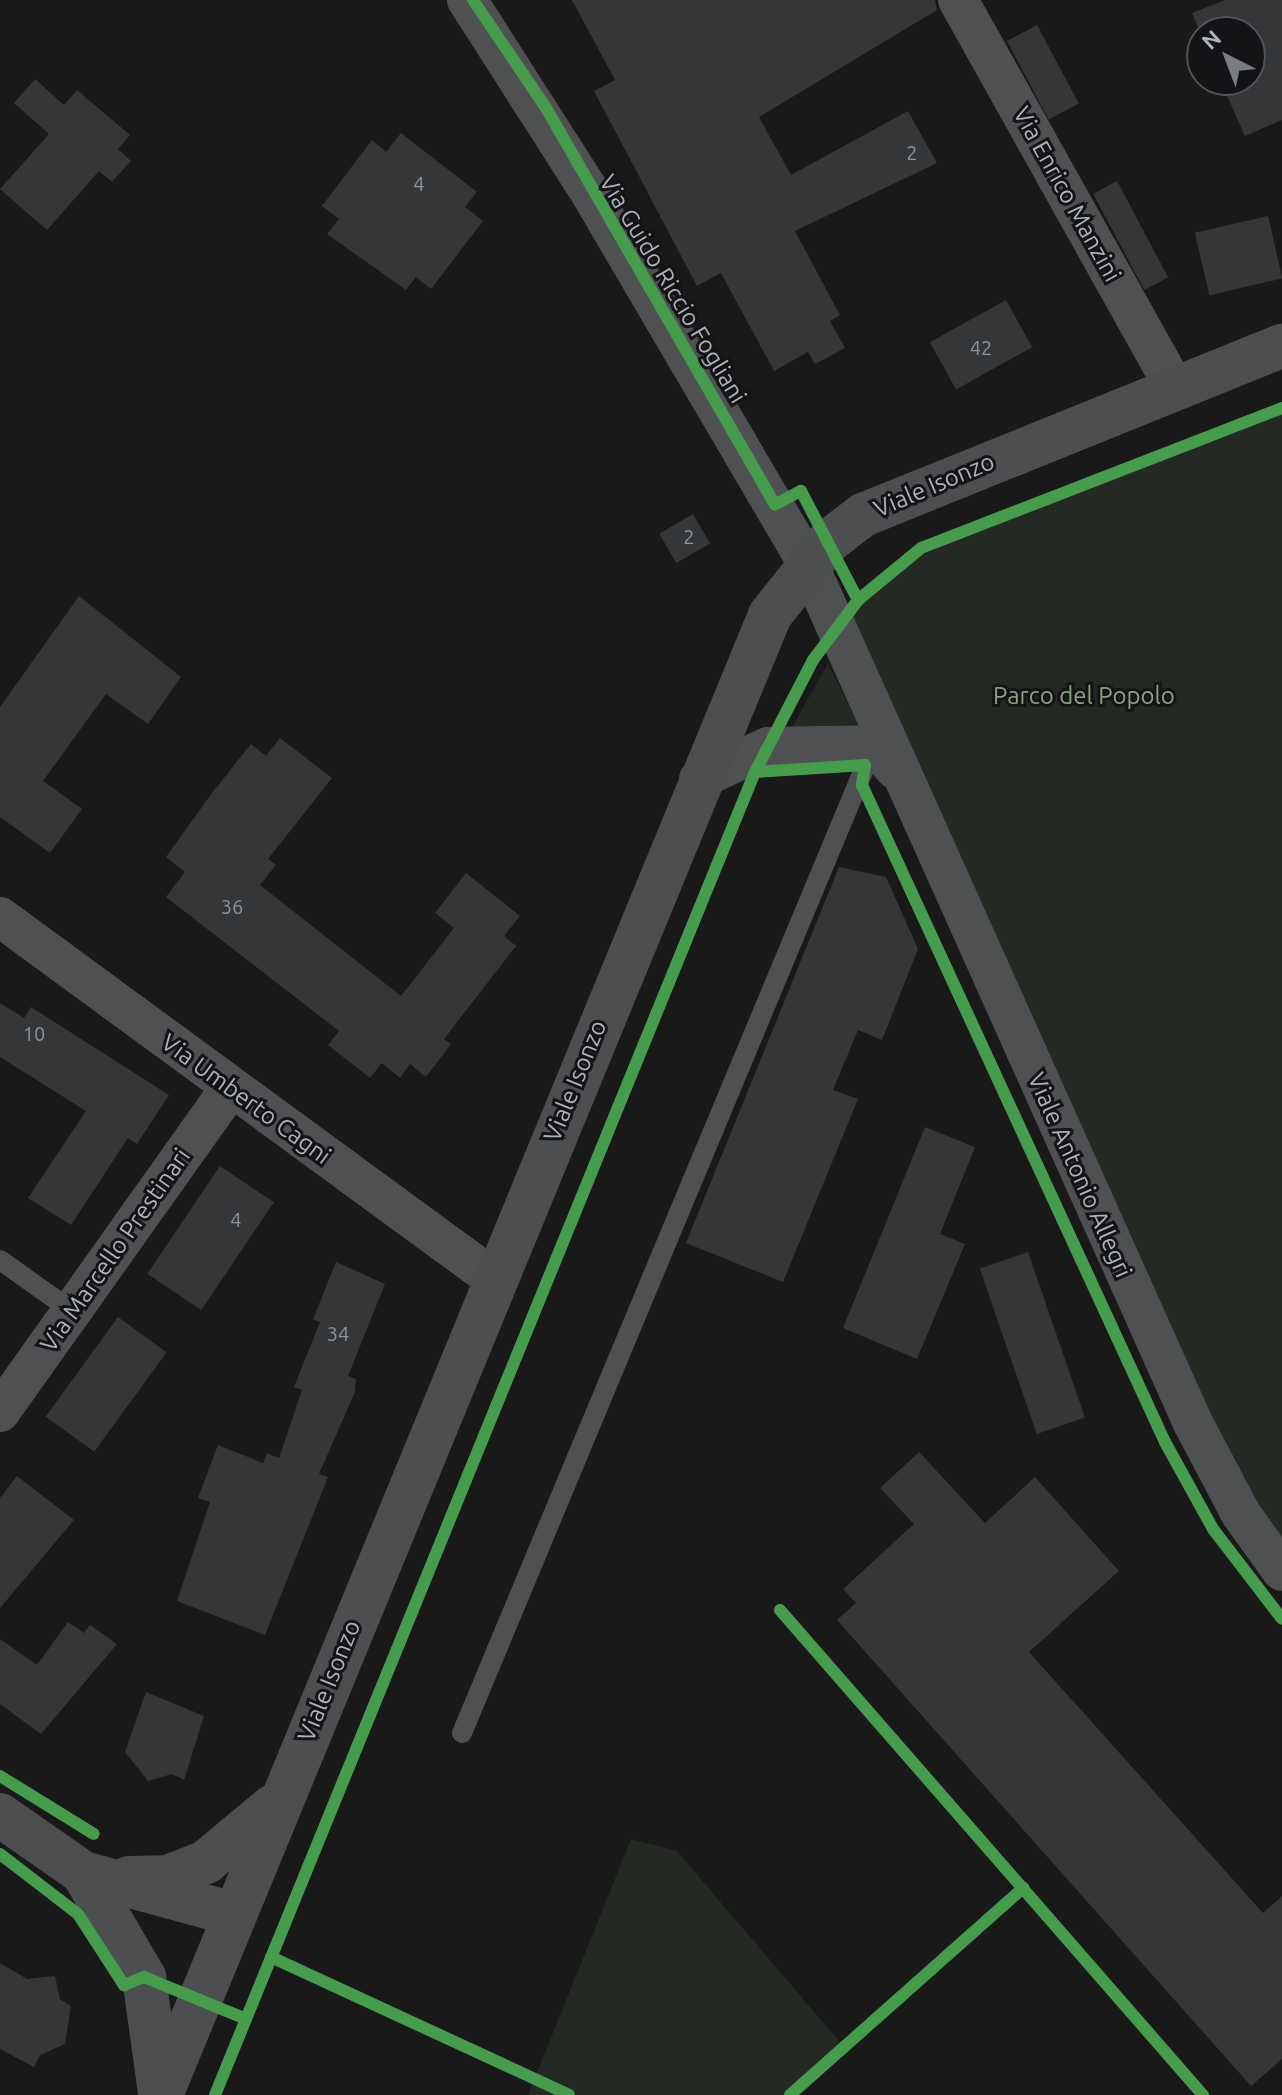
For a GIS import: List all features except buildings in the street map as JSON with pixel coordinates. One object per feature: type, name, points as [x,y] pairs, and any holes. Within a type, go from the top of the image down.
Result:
[{"type":"main road","name":"Viale Isonzo","points":[[161,2095],[699,779],[770,615],[808,564],[863,515],[902,495],[1282,346]]},
{"type":"main road","points":[[83,1873],[168,1877],[206,1862],[280,1798]]},
{"type":"main road","points":[[0,1815],[83,1873],[234,1914]]},
{"type":"main road","points":[[83,1873],[144,1977],[161,2095]]},
{"type":"street","name":"Via Guido Riccio Fogliani","points":[[467,0],[591,194],[808,564]]},
{"type":"street","name":"Via Enrico Manzini","points":[[958,0],[1175,388]]},
{"type":"street","name":"Viale Antonio Allegri","points":[[808,564],[884,757],[1193,1423],[1241,1514],[1282,1571]]},
{"type":"street","points":[[699,779],[768,747],[884,757]]},
{"type":"street","name":"Via Umberto Cagni","points":[[0,917],[494,1279]]},
{"type":"street","name":"Via Marcello Prestinari","points":[[0,1412],[230,1088]]},
{"type":"lane","points":[[462,1733],[884,757]]},
{"type":"lane","points":[[0,1260],[72,1311]]},
{"type":"green space","name":"Parco del Popolo","points":[[1282,408],[1282,1571],[836,627],[888,569],[921,548]]},
{"type":"green space","points":[[828,663],[858,724],[791,729]]},
{"type":"green space","points":[[631,1839],[677,1851],[844,2047],[790,2095],[528,2095]]},
{"type":"cycle path","points":[[473,0],[546,108],[775,505]]},
{"type":"cycle path","points":[[215,2095],[755,772],[813,660],[858,600],[921,548],[1282,408]]},
{"type":"cycle path","points":[[778,503],[801,491],[858,600]]},
{"type":"cycle path","points":[[755,772],[865,765],[862,785],[1165,1442],[1213,1529],[1282,1619]]},
{"type":"cycle path","points":[[780,1610],[1203,2095]]},
{"type":"cycle path","points":[[0,1776],[94,1834]]},
{"type":"cycle path","points":[[0,1854],[78,1914],[124,1985],[144,1977],[246,2019]]},
{"type":"cycle path","points":[[790,2095],[1023,1888]]},
{"type":"cycle path","points":[[271,1957],[569,2095]]}]
